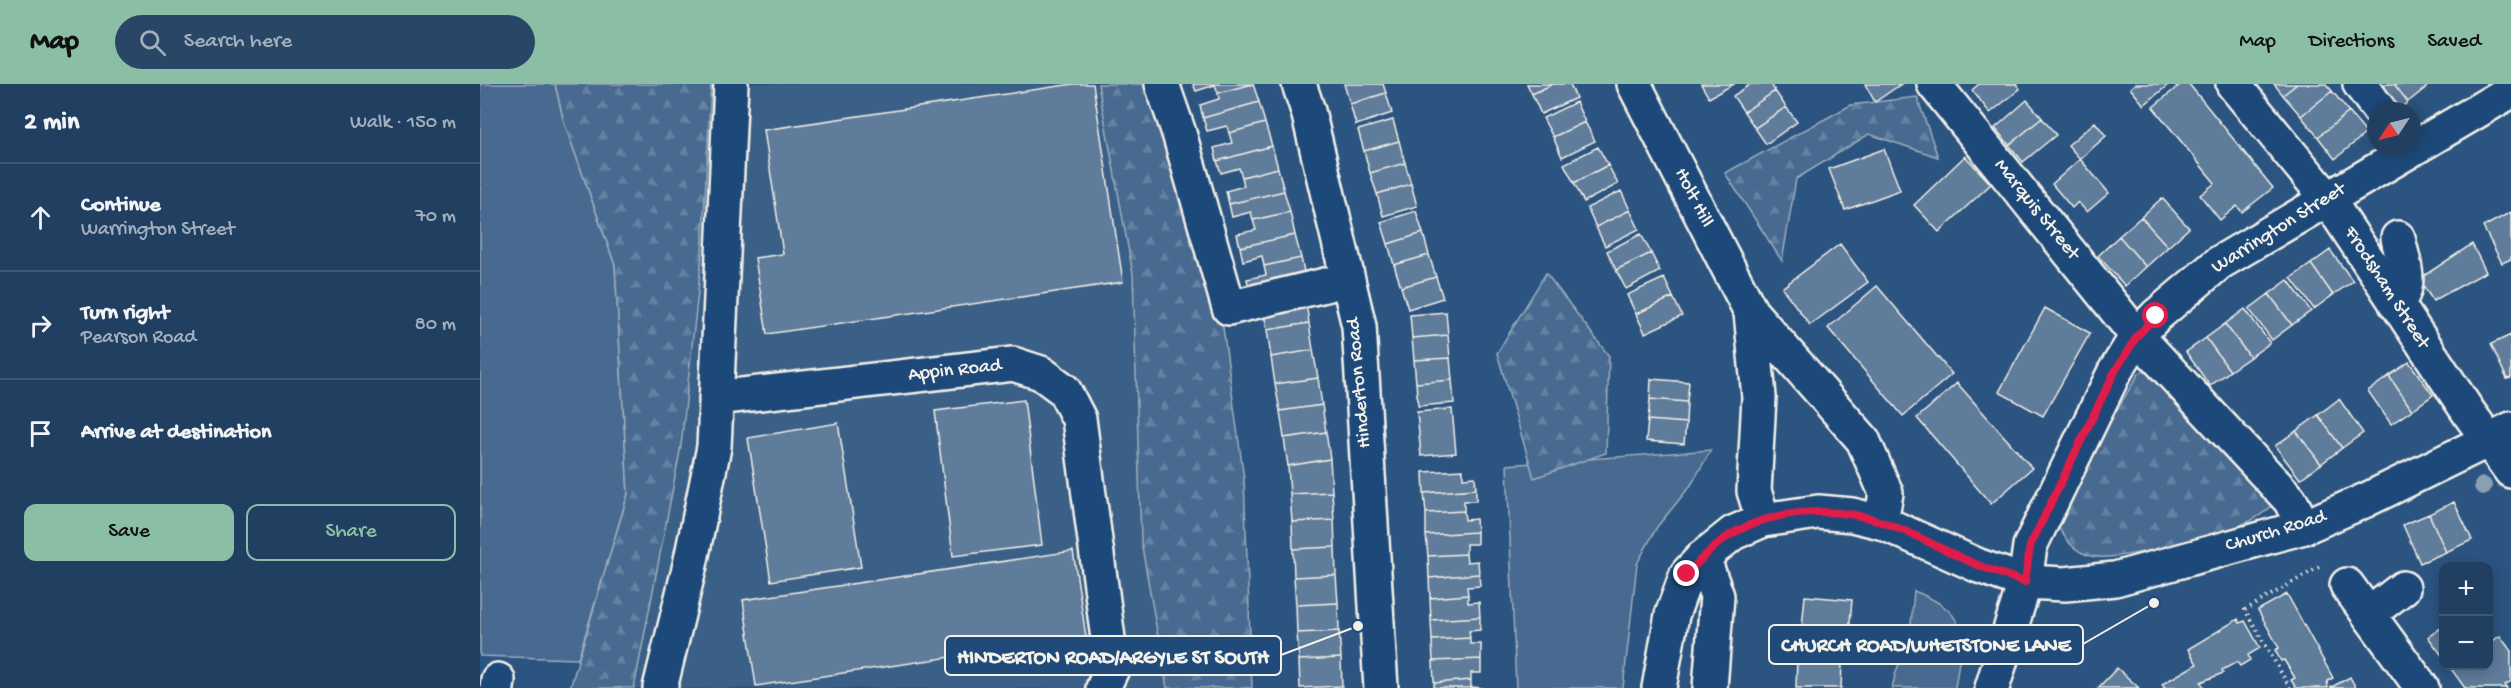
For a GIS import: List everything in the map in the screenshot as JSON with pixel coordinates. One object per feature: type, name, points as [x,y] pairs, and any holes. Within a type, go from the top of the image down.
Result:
[{"type":"street","points":[[660,688],[690,565],[714,447],[730,84]]},
{"type":"street","points":[[1162,84],[1179,134],[1229,308],[1347,280]]},
{"type":"street","name":"Hinderton Road","points":[[1299,84],[1308,111],[1359,326],[1380,688]]},
{"type":"street","name":"Holt Hill","points":[[1634,84],[1751,312],[1863,440],[1886,494],[1881,522]]},
{"type":"street","name":"Marquis Street","points":[[1934,84],[2137,336],[2290,500],[2304,527]]},
{"type":"street","name":"Frodsham Street","points":[[2233,84],[2327,198],[2396,304],[2499,435],[2511,471]]},
{"type":"street","points":[[2360,84],[2373,102]]},
{"type":"street","name":"Warrington Street","points":[[1992,688],[2025,582],[2030,546],[2114,373],[2137,336],[2156,316],[2219,263],[2511,91]]},
{"type":"street","points":[[2396,304],[2405,294],[2407,281],[2398,238]]},
{"type":"street","name":"Holt Hill","points":[[1751,312],[1759,396],[1754,491],[1763,520]]},
{"type":"street","name":"Appin Road","points":[[716,398],[1013,364],[1041,373],[1064,390],[1079,419],[1112,669],[1103,688]]},
{"type":"street","name":"Church Road","points":[[1659,688],[1672,615],[1687,574],[1702,557],[1733,533],[1763,520],[1818,512],[1852,515],[1881,522],[1979,566],[2025,582],[2065,584],[2115,579],[2304,527],[2366,500],[2499,435]]},
{"type":"street","points":[[1702,557],[1717,596],[1710,688]]},
{"type":"street","points":[[2338,573],[2422,688]]},
{"type":"street","points":[[2369,614],[2403,588]]},
{"type":"path","points":[[2290,688],[2245,610],[2338,573]]},
{"type":"shaded area","points":[[711,84],[1098,84],[1133,274],[1141,541],[1167,688],[634,688],[681,445],[702,255]]},
{"type":"green space","points":[[480,84],[555,84],[564,122],[615,265],[628,494],[578,659],[480,656]]},
{"type":"green space","points":[[555,84],[711,84],[702,255],[681,446],[634,688],[570,688],[628,494],[615,265],[564,122]]},
{"type":"green space","points":[[1098,84],[1150,84],[1221,313],[1244,479],[1252,688],[1167,688],[1141,541],[1133,274]]},
{"type":"green space","points":[[1917,97],[1938,157],[1869,134],[1796,179],[1782,261],[1725,173],[1851,105]]},
{"type":"green space","points":[[1546,273],[1609,356],[1606,453],[1534,478],[1497,353]]},
{"type":"green space","points":[[2151,369],[2275,503],[2246,523],[2188,541],[2121,556],[2104,557],[2085,554],[2072,545],[2058,527],[2109,423],[2139,373]]},
{"type":"green space","points":[[1711,450],[1691,485],[1657,527],[1637,564],[1623,688],[1516,688],[1507,465]]},
{"type":"green space","points":[[1914,591],[1946,608],[1955,618],[1961,640],[1955,688],[1892,688],[1910,635]]},
{"type":"building","points":[[1073,84],[1093,84],[1123,282],[767,334],[755,258],[783,254],[764,130]]},
{"type":"building","points":[[1193,84],[1252,84],[1218,93],[1215,85],[1196,91]]},
{"type":"building","points":[[1253,84],[1259,102],[1203,118],[1200,105],[1219,99],[1218,93]]},
{"type":"building","points":[[1344,84],[1383,84],[1386,93],[1350,104]]},
{"type":"building","points":[[1527,84],[1553,84],[1532,94]]},
{"type":"building","points":[[1553,84],[1570,84],[1576,98],[1541,114],[1532,94]]},
{"type":"building","points":[[1701,84],[1734,84],[1709,98]]},
{"type":"building","points":[[1751,84],[1771,84],[1775,91],[1744,112],[1733,96]]},
{"type":"building","points":[[1865,84],[1901,84],[1875,102]]},
{"type":"building","points":[[1979,84],[2016,84],[2020,89],[1990,113],[1972,90]]},
{"type":"building","points":[[2135,84],[2169,84],[2144,105],[2130,88]]},
{"type":"building","points":[[2181,84],[2189,84],[2273,188],[2242,212],[2237,206],[2220,220],[2200,195],[2215,183],[2153,107]]},
{"type":"building","points":[[2274,84],[2297,84],[2283,95]]},
{"type":"building","points":[[2297,84],[2326,84],[2332,91],[2301,116],[2283,95]]},
{"type":"building","points":[[2366,84],[2394,84],[2408,102],[2378,102]]},
{"type":"building","points":[[2394,84],[2426,84],[2428,86],[2408,102]]},
{"type":"building","points":[[1775,91],[1786,107],[1755,128],[1744,112]]},
{"type":"building","points":[[2332,91],[2349,112],[2318,137],[2301,116]]},
{"type":"building","points":[[1386,93],[1392,113],[1356,125],[1350,104]]},
{"type":"building","points":[[2027,100],[2042,118],[2009,145],[1995,128]]},
{"type":"building","points":[[1259,102],[1265,123],[1229,133],[1227,126],[1207,131],[1203,118]]},
{"type":"building","points":[[1576,102],[1585,122],[1553,137],[1543,118]]},
{"type":"building","points":[[1786,107],[1797,122],[1766,144],[1755,128]]},
{"type":"building","points":[[2349,112],[2366,133],[2335,159],[2318,137]]},
{"type":"building","points":[[2042,118],[2056,135],[2023,162],[2009,145]]},
{"type":"building","points":[[1393,120],[1399,141],[1364,151],[1358,130]]},
{"type":"building","points":[[1585,122],[1595,141],[1562,157],[1553,137]]},
{"type":"building","points":[[2095,122],[2106,136],[2080,159],[2068,145]]},
{"type":"building","points":[[1265,123],[1272,146],[1217,161],[1214,148],[1232,143],[1229,133]]},
{"type":"building","points":[[1399,141],[1405,163],[1370,173],[1364,151]]},
{"type":"building","points":[[1272,146],[1278,168],[1242,177],[1239,168],[1221,173],[1217,161]]},
{"type":"building","points":[[1598,147],[1608,165],[1574,183],[1564,164]]},
{"type":"building","points":[[1884,149],[1900,190],[1845,210],[1829,169]]},
{"type":"building","points":[[1965,156],[1991,184],[1939,232],[1914,205]]},
{"type":"building","points":[[2080,159],[2109,193],[2087,212],[2078,202],[2072,208],[2052,184]]},
{"type":"building","points":[[1405,163],[1411,184],[1377,194],[1370,173]]},
{"type":"building","points":[[1608,165],[1618,184],[1584,202],[1574,183]]},
{"type":"building","points":[[1278,168],[1284,191],[1229,204],[1226,191],[1244,186],[1242,177]]},
{"type":"building","points":[[1411,184],[1417,206],[1383,216],[1377,194]]},
{"type":"building","points":[[1284,191],[1290,212],[1253,220],[1251,212],[1232,217],[1229,204]]},
{"type":"building","points":[[1621,191],[1630,210],[1596,227],[1587,208]]},
{"type":"building","points":[[2162,198],[2189,228],[2168,247],[2141,217]]},
{"type":"building","points":[[1630,210],[1639,229],[1605,246],[1596,227]]},
{"type":"building","points":[[1416,211],[1423,233],[1388,244],[1381,222]]},
{"type":"building","points":[[1290,212],[1295,235],[1240,247],[1237,234],[1256,230],[1253,220]]},
{"type":"building","points":[[2511,212],[2511,259],[2502,263],[2483,227]]},
{"type":"building","points":[[2141,217],[2168,247],[2146,267],[2119,236]]},
{"type":"building","points":[[1423,233],[1429,255],[1394,265],[1388,244]]},
{"type":"building","points":[[1641,234],[1651,253],[1616,270],[1607,251]]},
{"type":"building","points":[[1295,235],[1301,258],[1264,266],[1262,256],[1243,261],[1240,247]]},
{"type":"building","points":[[2119,236],[2146,267],[2125,286],[2098,256]]},
{"type":"building","points":[[1840,244],[1868,282],[1810,325],[1782,288]]},
{"type":"building","points":[[2472,244],[2486,272],[2433,301],[2419,279]]},
{"type":"building","points":[[2330,250],[2353,281],[2333,295],[2311,264]]},
{"type":"building","points":[[1651,253],[1660,271],[1626,289],[1616,270]]},
{"type":"building","points":[[1429,255],[1436,277],[1401,287],[1394,265]]},
{"type":"building","points":[[1301,258],[1306,280],[1250,293],[1247,279],[1266,275],[1264,266]]},
{"type":"building","points":[[2311,264],[2333,295],[2314,309],[2291,278]]},
{"type":"building","points":[[1436,277],[1443,298],[1408,309],[1401,287]]},
{"type":"building","points":[[1664,278],[1673,297],[1636,314],[1627,295]]},
{"type":"building","points":[[2288,280],[2311,311],[2292,325],[2269,294]]},
{"type":"building","points":[[1877,286],[1952,374],[1903,416],[1828,328]]},
{"type":"building","points":[[2269,294],[2292,325],[2272,340],[2249,309]]},
{"type":"building","points":[[1305,296],[1309,323],[1267,330],[1262,302]]},
{"type":"building","points":[[1673,297],[1682,316],[1645,333],[1636,314]]},
{"type":"building","points":[[2045,308],[2090,333],[2043,416],[1999,392]]},
{"type":"building","points":[[2245,309],[2270,343],[2250,357],[2225,324]]},
{"type":"building","points":[[1446,312],[1448,335],[1412,338],[1410,315]]},
{"type":"building","points":[[1309,323],[1313,350],[1271,357],[1267,330]]},
{"type":"building","points":[[2225,324],[2250,357],[2230,371],[2206,338]]},
{"type":"building","points":[[1448,335],[1450,358],[1414,360],[1412,338]]},
{"type":"building","points":[[2511,335],[2511,378],[2507,379],[2491,344]]},
{"type":"building","points":[[2206,338],[2230,371],[2210,386],[2186,352]]},
{"type":"building","points":[[1313,350],[1318,378],[1275,384],[1271,357]]},
{"type":"building","points":[[1450,358],[1452,380],[1416,383],[1414,360]]},
{"type":"building","points":[[2409,362],[2433,395],[2412,410],[2389,376]]},
{"type":"building","points":[[2389,376],[2412,410],[2391,424],[2368,391]]},
{"type":"building","points":[[1318,378],[1322,405],[1280,411],[1275,384]]},
{"type":"building","points":[[1651,379],[1689,382],[1687,402],[1650,399]]},
{"type":"building","points":[[1452,380],[1454,403],[1418,406],[1416,383]]},
{"type":"building","points":[[1957,383],[2032,468],[1991,504],[1917,418]]},
{"type":"building","points":[[1650,399],[1687,402],[1686,423],[1648,420]]},
{"type":"building","points":[[2339,399],[2363,433],[2342,448],[2318,415]]},
{"type":"building","points":[[1024,400],[1042,545],[953,556],[935,411]]},
{"type":"building","points":[[1322,405],[1326,432],[1284,438],[1280,411]]},
{"type":"building","points":[[1452,409],[1456,453],[1421,456],[1417,412]]},
{"type":"building","points":[[2318,415],[2342,448],[2321,464],[2296,431]]},
{"type":"building","points":[[1648,420],[1686,423],[1684,444],[1646,441]]},
{"type":"building","points":[[838,423],[861,567],[771,581],[748,438]]},
{"type":"building","points":[[2296,431],[2321,464],[2300,479],[2275,446]]},
{"type":"building","points":[[1326,432],[1330,459],[1288,466],[1284,438]]},
{"type":"building","points":[[1330,459],[1332,492],[1290,494],[1288,466]]},
{"type":"building","points":[[1463,470],[1463,478],[1475,477],[1476,489],[1424,493],[1423,472]]},
{"type":"building","points":[[1476,489],[1476,501],[1464,501],[1464,511],[1426,513],[1424,493]]},
{"type":"building","points":[[1332,492],[1334,520],[1292,522],[1290,494]]},
{"type":"building","points":[[2454,502],[2472,540],[2446,552],[2429,514]]},
{"type":"building","points":[[1464,511],[1465,520],[1476,519],[1477,532],[1426,535],[1426,513]]},
{"type":"building","points":[[2429,514],[2446,552],[2420,563],[2403,525]]},
{"type":"building","points":[[1334,520],[1335,547],[1293,549],[1292,522]]},
{"type":"building","points":[[1477,532],[1477,544],[1466,544],[1466,554],[1428,556],[1426,535]]},
{"type":"building","points":[[1335,547],[1336,575],[1294,577],[1293,549]]},
{"type":"building","points":[[1073,551],[1086,637],[756,686],[743,600]]},
{"type":"building","points":[[1466,554],[1467,562],[1478,561],[1479,574],[1429,578],[1428,556]]},
{"type":"building","points":[[1479,574],[1480,586],[1467,587],[1468,595],[1430,598],[1429,578]]},
{"type":"building","points":[[1336,575],[1338,603],[1296,605],[1294,577]]},
{"type":"building","points":[[2287,594],[2333,678],[2327,681],[2328,688],[2296,688],[2291,680],[2295,678],[2275,650],[2279,648],[2258,610]]},
{"type":"building","points":[[1468,595],[1468,603],[1479,602],[1480,617],[1431,620],[1430,598]]},
{"type":"building","points":[[1805,596],[1852,600],[1848,644],[1801,638]]},
{"type":"building","points":[[1338,603],[1339,631],[1297,633],[1296,605]]},
{"type":"building","points":[[1480,617],[1480,630],[1469,631],[1470,638],[1432,640],[1431,620]]},
{"type":"building","points":[[2238,619],[2240,623],[2245,621],[2260,648],[2248,655],[2250,660],[2240,666],[2237,662],[2222,670],[2223,673],[2201,682],[2204,688],[2164,688],[2162,684],[2197,664],[2188,649]]},
{"type":"building","points":[[2439,629],[2439,651],[2428,637]]},
{"type":"building","points":[[1339,631],[1341,658],[1299,660],[1297,633]]},
{"type":"building","points":[[2500,636],[2511,651],[2511,681],[2505,685],[2507,688],[2465,688],[2452,670],[2493,670],[2493,641]]},
{"type":"building","points":[[1470,638],[1470,644],[1481,644],[1481,659],[1433,661],[1432,640]]},
{"type":"building","points":[[1341,658],[1342,686],[1300,688],[1299,660]]},
{"type":"building","points":[[1481,659],[1481,673],[1471,673],[1471,680],[1434,683],[1433,661]]},
{"type":"building","points":[[1797,660],[1842,663],[1841,688],[1796,688]]},
{"type":"building","points":[[2117,668],[2139,688],[2098,688]]},
{"type":"building","points":[[2350,677],[2356,688],[2330,688]]},
{"type":"building","points":[[1471,680],[1471,687],[1483,688],[1434,688],[1434,683]]},
{"type":"place","name":"CHURCH ROAD/WHETSTONE LANE","points":[[2154,603]]},
{"type":"place","name":"HINDERTON ROAD/ARGYLE ST SOUTH","points":[[1358,626]]},
{"type":"route","points":[[1687,574],[1702,557],[1733,533],[1763,520],[1818,512],[1852,515],[1881,522],[1979,566],[2025,582],[2030,546],[2114,373],[2137,336],[2156,316]]}]
